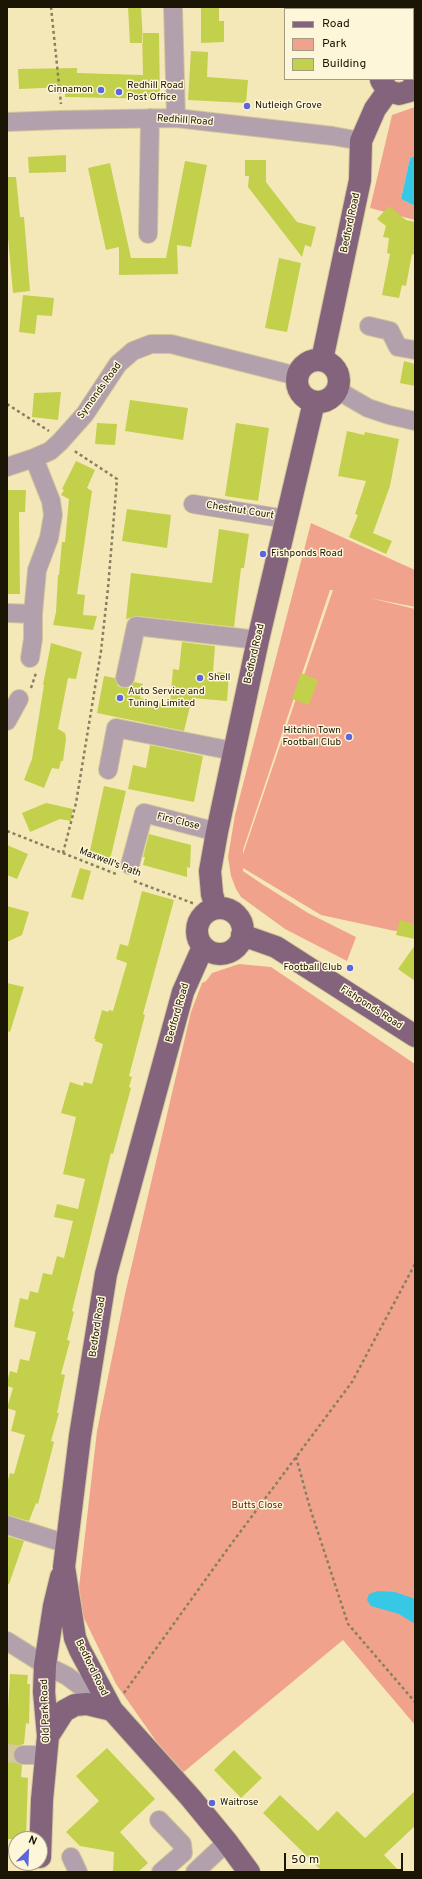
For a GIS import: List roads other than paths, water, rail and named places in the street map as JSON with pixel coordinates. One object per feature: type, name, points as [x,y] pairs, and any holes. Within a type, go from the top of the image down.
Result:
[{"type":"main road","points":[[385,85],[394,94],[410,91],[415,83]]},
{"type":"main road","name":"Bedford Road","points":[[322,360],[360,180],[361,141],[385,85]]},
{"type":"main road","points":[[314,360],[322,360],[333,366],[337,371],[339,377],[337,390],[334,395],[325,402],[314,402],[308,400],[300,393],[297,387],[297,376],[303,365],[314,360]]},
{"type":"main road","name":"Bedford Road","points":[[211,910],[212,894],[210,871],[233,751],[314,402]]},
{"type":"main road","points":[[223,908],[236,914],[242,927],[242,935],[236,947],[223,953],[216,953],[203,947],[197,935],[197,928],[202,916],[211,910],[223,908]]},
{"type":"main road","name":"Fishponds Road","points":[[242,935],[276,947],[415,1036]]},
{"type":"main road","name":"Bedford Road","points":[[203,947],[183,992],[106,1274],[80,1436],[64,1567],[75,1638],[112,1710],[185,1791],[227,1842],[249,1872]]},
{"type":"main road","name":"Old Park Road","points":[[41,1831],[47,1746],[44,1692],[45,1665],[54,1606],[64,1567]]},
{"type":"main road","name":"Bedford Road","points":[[47,1746],[64,1711],[75,1705],[87,1704],[112,1710]]},
{"type":"street","points":[[173,7],[176,118]]},
{"type":"street","points":[[148,234],[150,118]]},
{"type":"street","name":"Redhill Road","points":[[7,122],[176,118],[333,136],[361,141]]},
{"type":"street","points":[[369,326],[390,330],[398,347],[415,350]]},
{"type":"street","name":"Symonds Road","points":[[7,467],[50,451],[85,414],[118,364],[133,351],[151,344],[171,344],[297,376]]},
{"type":"street","points":[[337,390],[368,408],[389,415],[415,420]]},
{"type":"street","points":[[30,658],[34,639],[33,614],[37,570],[49,538],[53,515],[50,501],[34,458]]},
{"type":"street","name":"Chestnut Court","points":[[193,504],[286,519]]},
{"type":"street","points":[[7,613],[33,614]]},
{"type":"street","points":[[125,678],[136,626],[258,640]]},
{"type":"street","points":[[7,721],[19,699]]},
{"type":"street","points":[[108,770],[116,728],[233,751]]},
{"type":"street","name":"Firs Close","points":[[126,873],[144,813],[217,832]]},
{"type":"street","points":[[7,1525],[67,1544]]},
{"type":"street","name":"Bedford Road","points":[[7,1641],[45,1665],[67,1676],[112,1710]]},
{"type":"street","points":[[23,1755],[47,1746]]},
{"type":"street","points":[[159,1820],[182,1844],[183,1853],[200,1868],[227,1842]]},
{"type":"street","points":[[161,1872],[183,1853]]},
{"type":"water","points":[[415,156],[415,206],[401,199],[410,158]]},
{"type":"water","points":[[377,1591],[395,1592],[415,1599],[415,1624],[399,1614],[371,1606],[367,1600],[369,1594]]},
{"type":"tunnel","points":[[7,1753],[23,1755]]},
{"type":"place","name":"Cinnamon","points":[[101,90]]},
{"type":"place","name":"Redhill Road Post Office","points":[[119,92]]},
{"type":"place","name":"Nutleigh Grove","points":[[247,106]]},
{"type":"place","name":"Fishponds Road","points":[[263,554]]},
{"type":"place","name":"Shell","points":[[200,678]]},
{"type":"place","name":"Auto Service and Tuning Limited","points":[[120,698]]},
{"type":"place","name":"Hitchin Town Football Club","points":[[349,737]]},
{"type":"place","name":"Football Club","points":[[350,968]]},
{"type":"place","name":"Waitrose","points":[[212,1803]]},
{"type":"park label","name":"Butts Close","points":[[257,1506]]}]
